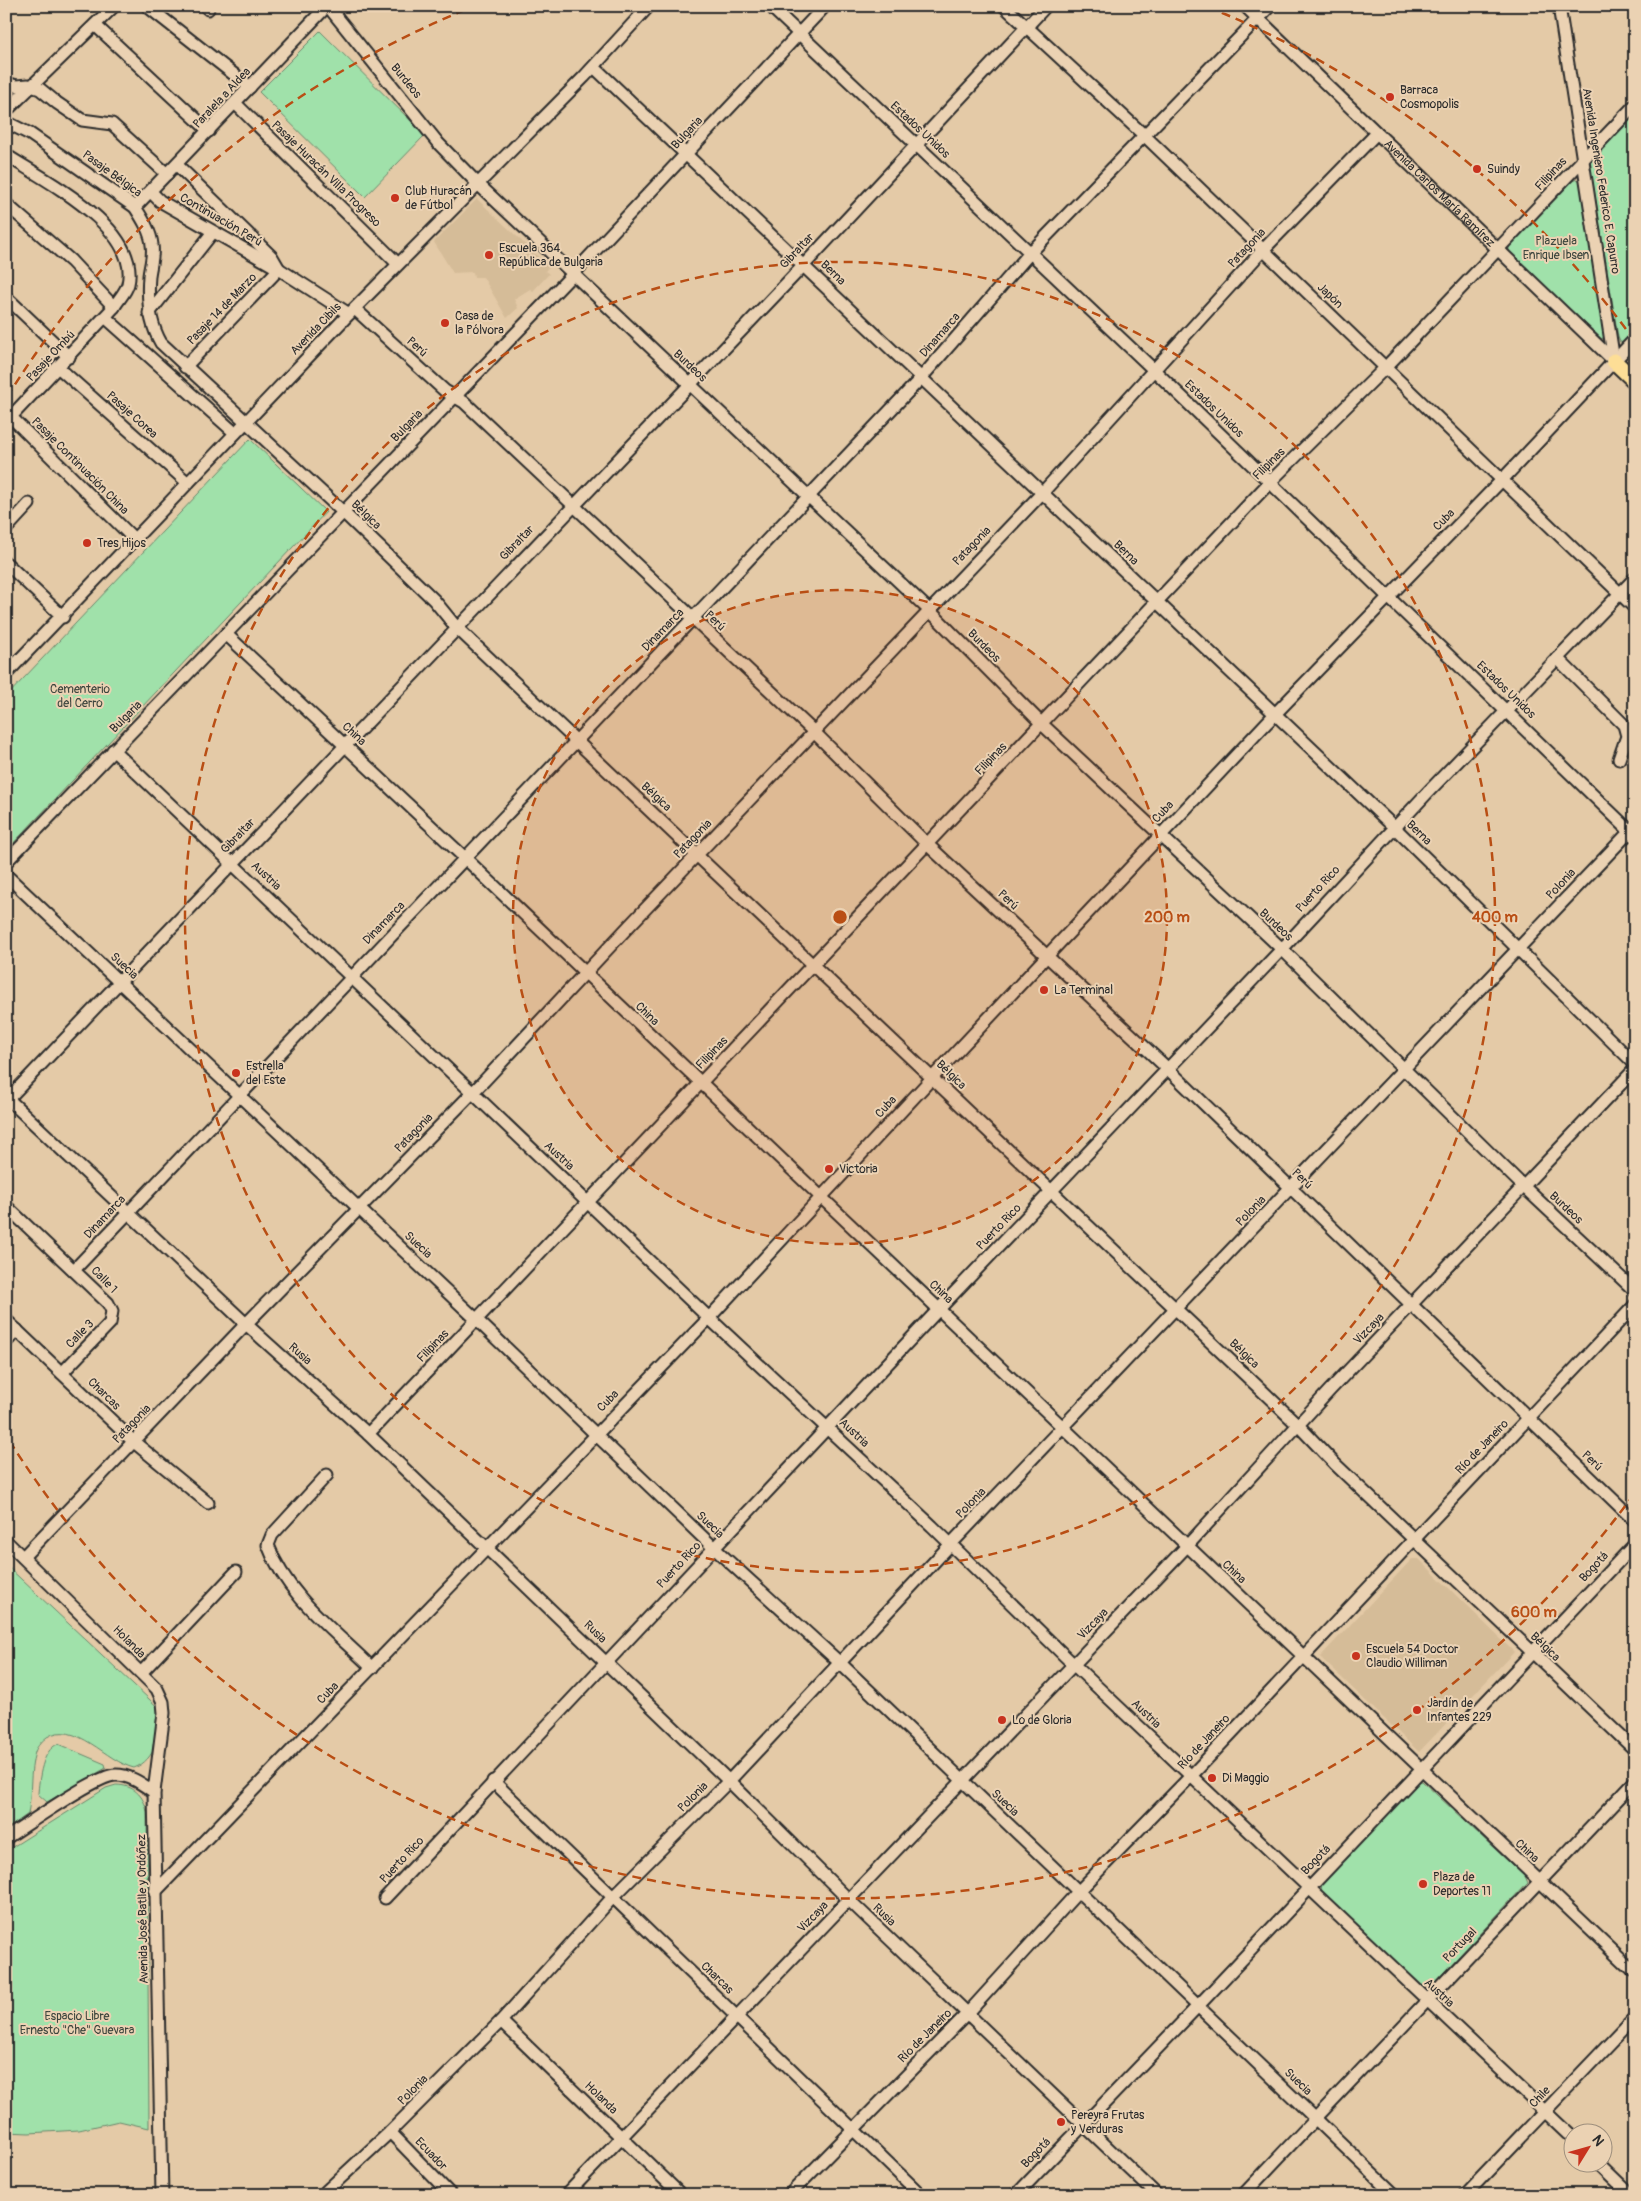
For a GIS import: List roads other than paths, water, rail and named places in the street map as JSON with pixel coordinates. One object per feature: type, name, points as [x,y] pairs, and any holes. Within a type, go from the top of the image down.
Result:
[{"type":"main road","name":"Avenida Carlos María Ramírez","points":[[1614,361],[1635,381]]},
{"type":"street","points":[[6,111],[114,6]]},
{"type":"street","points":[[146,6],[250,87]]},
{"type":"street","name":"Paralela a Aldea","points":[[136,207],[328,6]]},
{"type":"street","name":"Burdeos","points":[[328,6],[438,143],[478,184],[807,497],[929,610],[1043,725],[1282,949],[1524,1187],[1635,1291]]},
{"type":"street","name":"Avenida Cibils","points":[[6,674],[63,617],[235,433],[398,264],[594,66],[649,6]]},
{"type":"street","name":"Estados Unidos","points":[[770,6],[1155,371],[1633,831]]},
{"type":"street","name":"Bulgaria","points":[[6,862],[227,635],[573,274],[825,6]]},
{"type":"street","name":"Japón","points":[[1004,6],[1146,137],[1262,251],[1635,608]]},
{"type":"street","name":"Gibraltar","points":[[7,1098],[573,504],[804,265],[1046,6]]},
{"type":"street","name":"Avenida Carlos María Ramírez","points":[[1245,6],[1614,361]]},
{"type":"street","name":"Dinamarca","points":[[74,1270],[922,377],[1030,253],[1146,137],[1270,6]]},
{"type":"street","name":"Avenida Ingeniero Federico E. Capurro","points":[[1559,6],[1614,361]]},
{"type":"street","points":[[94,25],[209,131]]},
{"type":"street","name":"Berna","points":[[594,66],[1394,828],[1519,948],[1635,1064]]},
{"type":"street","points":[[6,83],[17,86],[33,86],[40,89],[82,120],[112,124],[167,174]]},
{"type":"street","name":"Pasaje Huracán Villa Progreso","points":[[235,103],[398,264]]},
{"type":"street","name":"Filipinas","points":[[368,1434],[1043,725],[1270,482],[1384,368],[1635,105]]},
{"type":"street","name":"Pasaje Bélgica","points":[[6,122],[30,134],[136,207],[152,244],[149,275],[149,313],[153,329],[161,343],[185,367],[247,421]]},
{"type":"street","name":"Patagonia","points":[[23,1558],[358,1208],[473,1092],[1042,492],[1155,371],[1262,251],[1376,134]]},
{"type":"street","points":[[6,156],[89,210],[110,230],[125,256],[129,274],[127,286],[114,307],[70,261],[6,204]]},
{"type":"street","name":"Continuación Perú","points":[[178,165],[272,257],[279,269]]},
{"type":"street","name":"Continuación Perú","points":[[151,192],[160,200],[213,232],[352,312]]},
{"type":"street","points":[[149,313],[213,232]]},
{"type":"street","name":"Pasaje 14 de Marzo","points":[[185,367],[279,269]]},
{"type":"street","points":[[6,297],[69,357]]},
{"type":"street","name":"Pasaje Ombú","points":[[8,417],[59,368],[114,307]]},
{"type":"street","name":"Perú","points":[[352,312],[445,391],[464,402],[573,504],[814,732],[928,845],[1168,1069],[1635,1521]]},
{"type":"street","points":[[105,317],[235,433]]},
{"type":"street","name":"Cuba","points":[[155,1892],[709,1318],[1046,956],[1635,339]]},
{"type":"street","name":"Pasaje Corea","points":[[59,368],[188,483]]},
{"type":"street","name":"Pasaje Continuación China","points":[[8,417],[134,539]]},
{"type":"street","name":"Bélgica","points":[[247,421],[434,600],[456,627],[1298,1424],[1323,1453],[1635,1750]]},
{"type":"street","points":[[6,528],[29,504]]},
{"type":"street","points":[[6,563],[63,617]]},
{"type":"street","name":"Puerto Rico","points":[[386,1898],[606,1662],[1282,949],[1394,828],[1635,578]]},
{"type":"street","name":"China","points":[[227,635],[345,744],[1635,1972]]},
{"type":"street","points":[[1557,658],[1624,725],[1627,736],[1619,759]]},
{"type":"street","name":"Austria","points":[[114,750],[709,1318],[828,1428],[1308,1888],[1564,2129]]},
{"type":"street","name":"Polonia","points":[[322,2195],[390,2132],[501,2021],[613,1897],[728,1781],[1062,1427],[1633,831]]},
{"type":"street","name":"Suecia","points":[[6,875],[478,1320],[714,1548],[839,1662],[1077,1893],[1395,2195]]},
{"type":"street","name":"Vizcaya","points":[[566,2195],[620,2136],[1187,1546],[1298,1424],[1635,1069]]},
{"type":"street","name":"Rusia","points":[[7,1098],[129,1211],[246,1324],[368,1434],[606,1662],[966,2014],[1157,2195]]},
{"type":"street","name":"Calle 1","points":[[6,1206],[108,1303],[112,1311]]},
{"type":"street","name":"Río de Janeiro","points":[[789,2195],[851,2129],[966,2014],[1077,1893],[1191,1776],[1635,1305]]},
{"type":"street","name":"Calle 3","points":[[62,1373],[110,1323],[112,1311]]},
{"type":"street","name":"Charcas","points":[[6,1320],[134,1442],[208,1503]]},
{"type":"street","points":[[6,1342],[17,1330]]},
{"type":"street","points":[[327,1475],[272,1536],[268,1545],[274,1561],[298,1594],[372,1668]]},
{"type":"street","name":"Holanda","points":[[6,1541],[157,1689],[164,1708],[154,1792]]},
{"type":"street","name":"Bogotá","points":[[1016,2195],[1198,2006],[1635,1544]]},
{"type":"street","points":[[141,1673],[236,1572]]},
{"type":"street","points":[[6,1838],[104,1777],[124,1776],[137,1781],[154,1792]]},
{"type":"street","name":"Portugal","points":[[1243,2195],[1635,1781]]},
{"type":"street","name":"Charcas","points":[[493,1782],[920,2195]]},
{"type":"street","name":"Avenida José Batlle y Ordóñez","points":[[154,1792],[162,2195]]},
{"type":"street","name":"Chile","points":[[1464,2195],[1635,2017]]},
{"type":"street","name":"Holanda","points":[[501,2021],[681,2195]]},
{"type":"street","name":"Ecuador","points":[[390,2132],[451,2195]]},
{"type":"street","points":[[1609,2174],[1631,2195]]},
{"type":"place","name":"Barraca Cosmopolis","points":[[1390,97]]},
{"type":"place","name":"Suindy","points":[[1477,169]]},
{"type":"place","name":"Club Huracán de Fútbol","points":[[395,198]]},
{"type":"place","name":"Escuela 364 República de Bulgaria","points":[[489,255]]},
{"type":"place","name":"Casa de la Pólvora","points":[[445,323]]},
{"type":"place","name":"Tres Hijos","points":[[87,543]]},
{"type":"place","name":"La Terminal","points":[[1044,990]]},
{"type":"place","name":"Estrella del Este","points":[[236,1073]]},
{"type":"place","name":"Victoria","points":[[829,1169]]},
{"type":"place","name":"Escuela 54 Doctor Claudio Williman","points":[[1356,1656]]},
{"type":"place","name":"Jardín de Infantes 229","points":[[1417,1710]]},
{"type":"place","name":"Lo de Gloria","points":[[1002,1720]]},
{"type":"place","name":"Di Maggio","points":[[1212,1778]]},
{"type":"place","name":"Plaza de Deportes 11","points":[[1423,1884]]},
{"type":"place","name":"Pereyra Frutas y Verduras","points":[[1061,2122]]},
{"type":"park label","name":"Plazuela Enrique Ibsen","points":[[1556,248]]},
{"type":"park label","name":"Cementerio del Cerro","points":[[80,696]]},
{"type":"park label","name":"Espacio Libre Ernesto \"Che\" Guevara","points":[[77,2023]]}]
